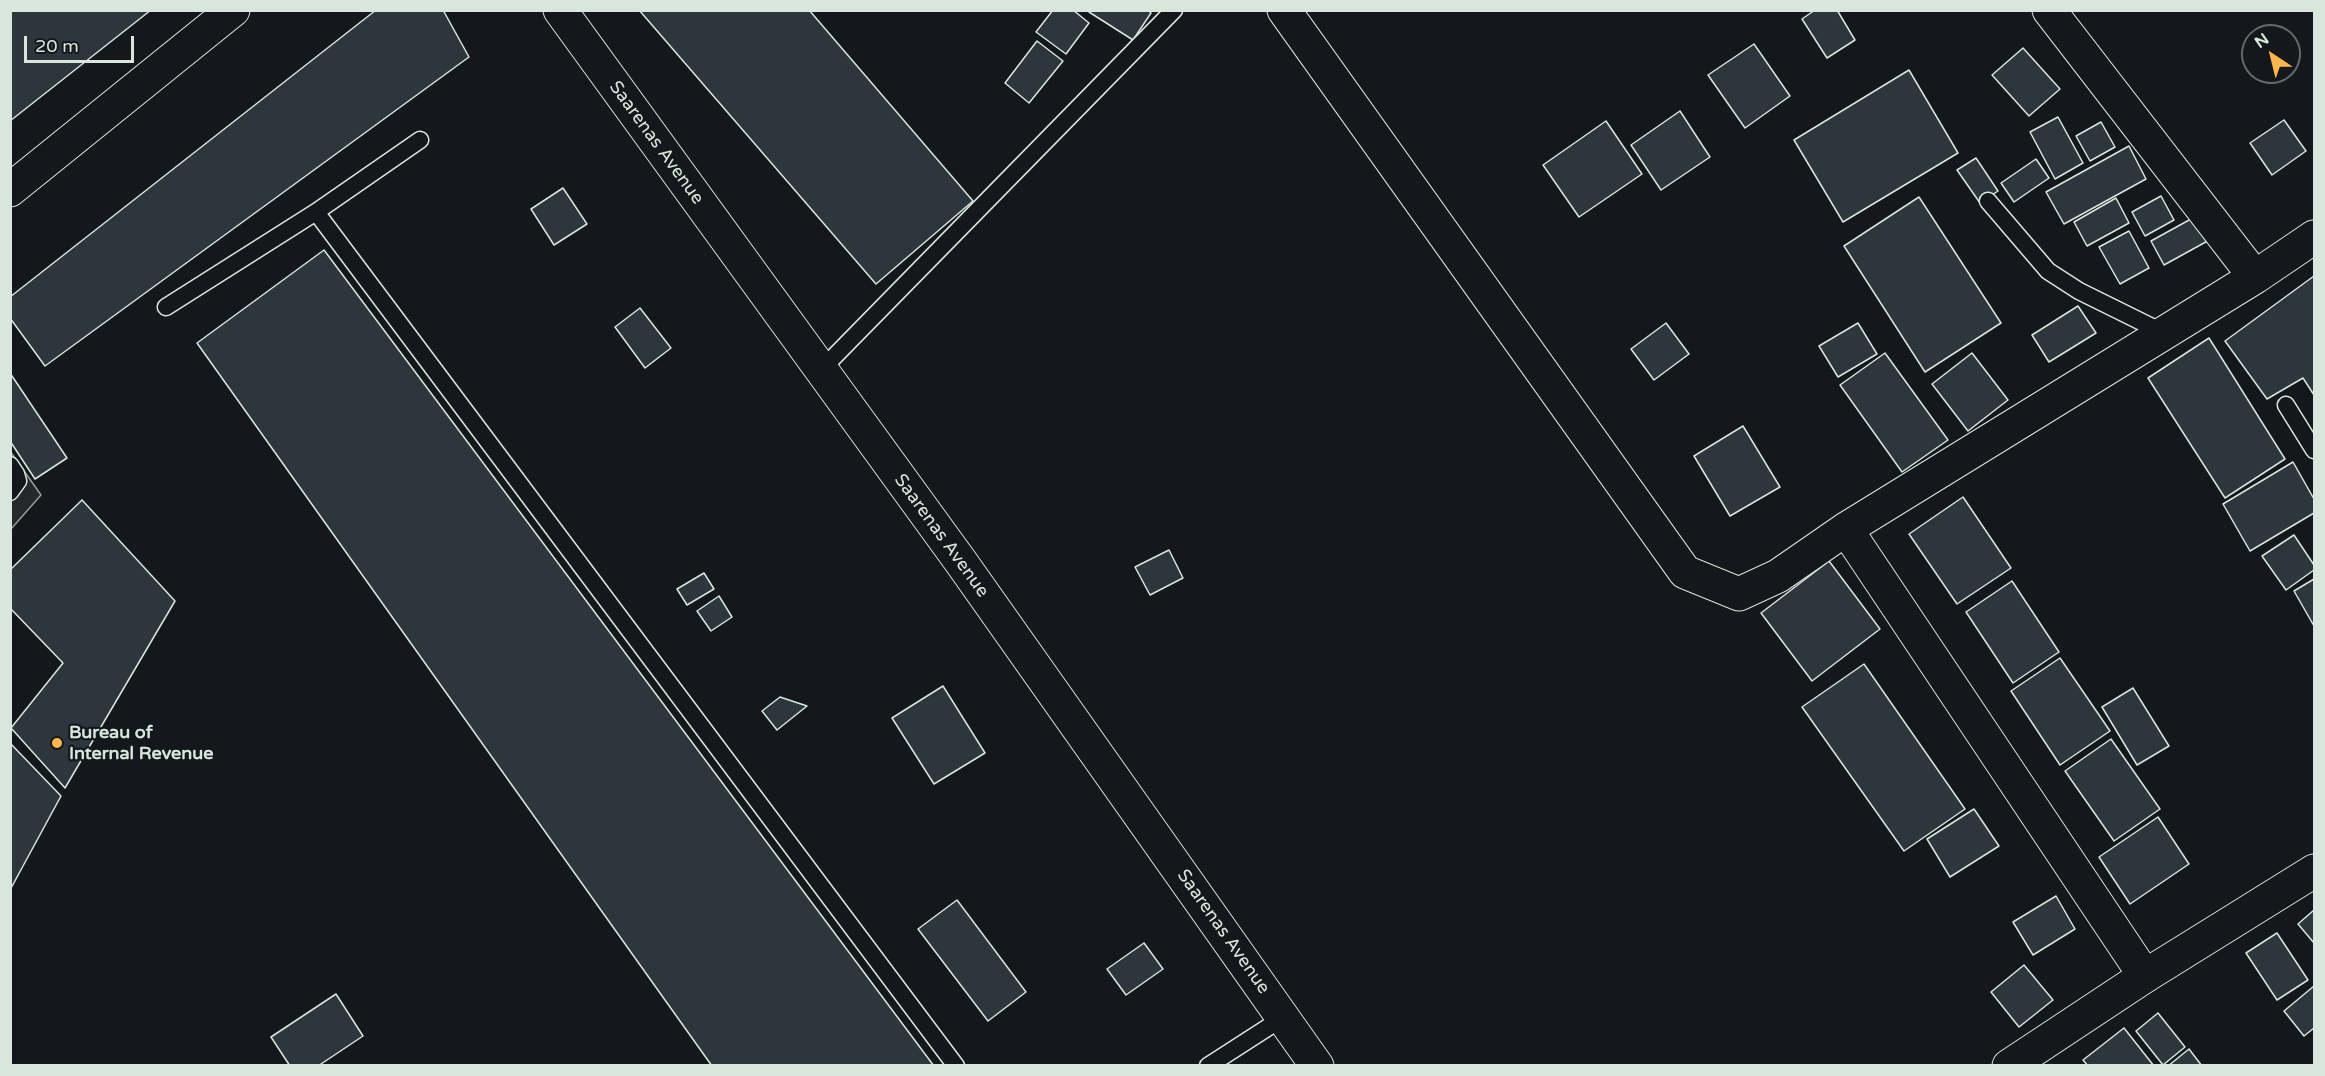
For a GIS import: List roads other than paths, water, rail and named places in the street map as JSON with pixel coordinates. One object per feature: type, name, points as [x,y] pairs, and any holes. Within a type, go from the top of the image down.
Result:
[{"type":"street","points":[[10,189],[233,10]]},
{"type":"street","name":"Saarenas Avenue","points":[[560,10],[961,562],[1317,1065]]},
{"type":"street","points":[[1284,10],[1685,572],[1739,594],[1778,576],[1846,529],[2255,277],[2314,237]]},
{"type":"street","points":[[2049,10],[2255,277]]},
{"type":"street","points":[[1846,529],[2145,976]]},
{"type":"street","points":[[2009,1065],[2145,976],[2314,871]]},
{"type":"lane","points":[[821,370],[1174,10]]},
{"type":"lane","points":[[166,308],[316,212],[420,140]]},
{"type":"lane","points":[[1988,201],[2048,271],[2079,291],[2164,333]]},
{"type":"lane","points":[[316,212],[956,1065]]},
{"type":"lane","points":[[2286,405],[2314,450]]},
{"type":"lane","points":[[10,465],[18,481],[10,492]]},
{"type":"lane","points":[[1208,1065],[1284,1017]]},
{"type":"place","name":"Bureau of Internal Revenue","points":[[57,743]]}]
